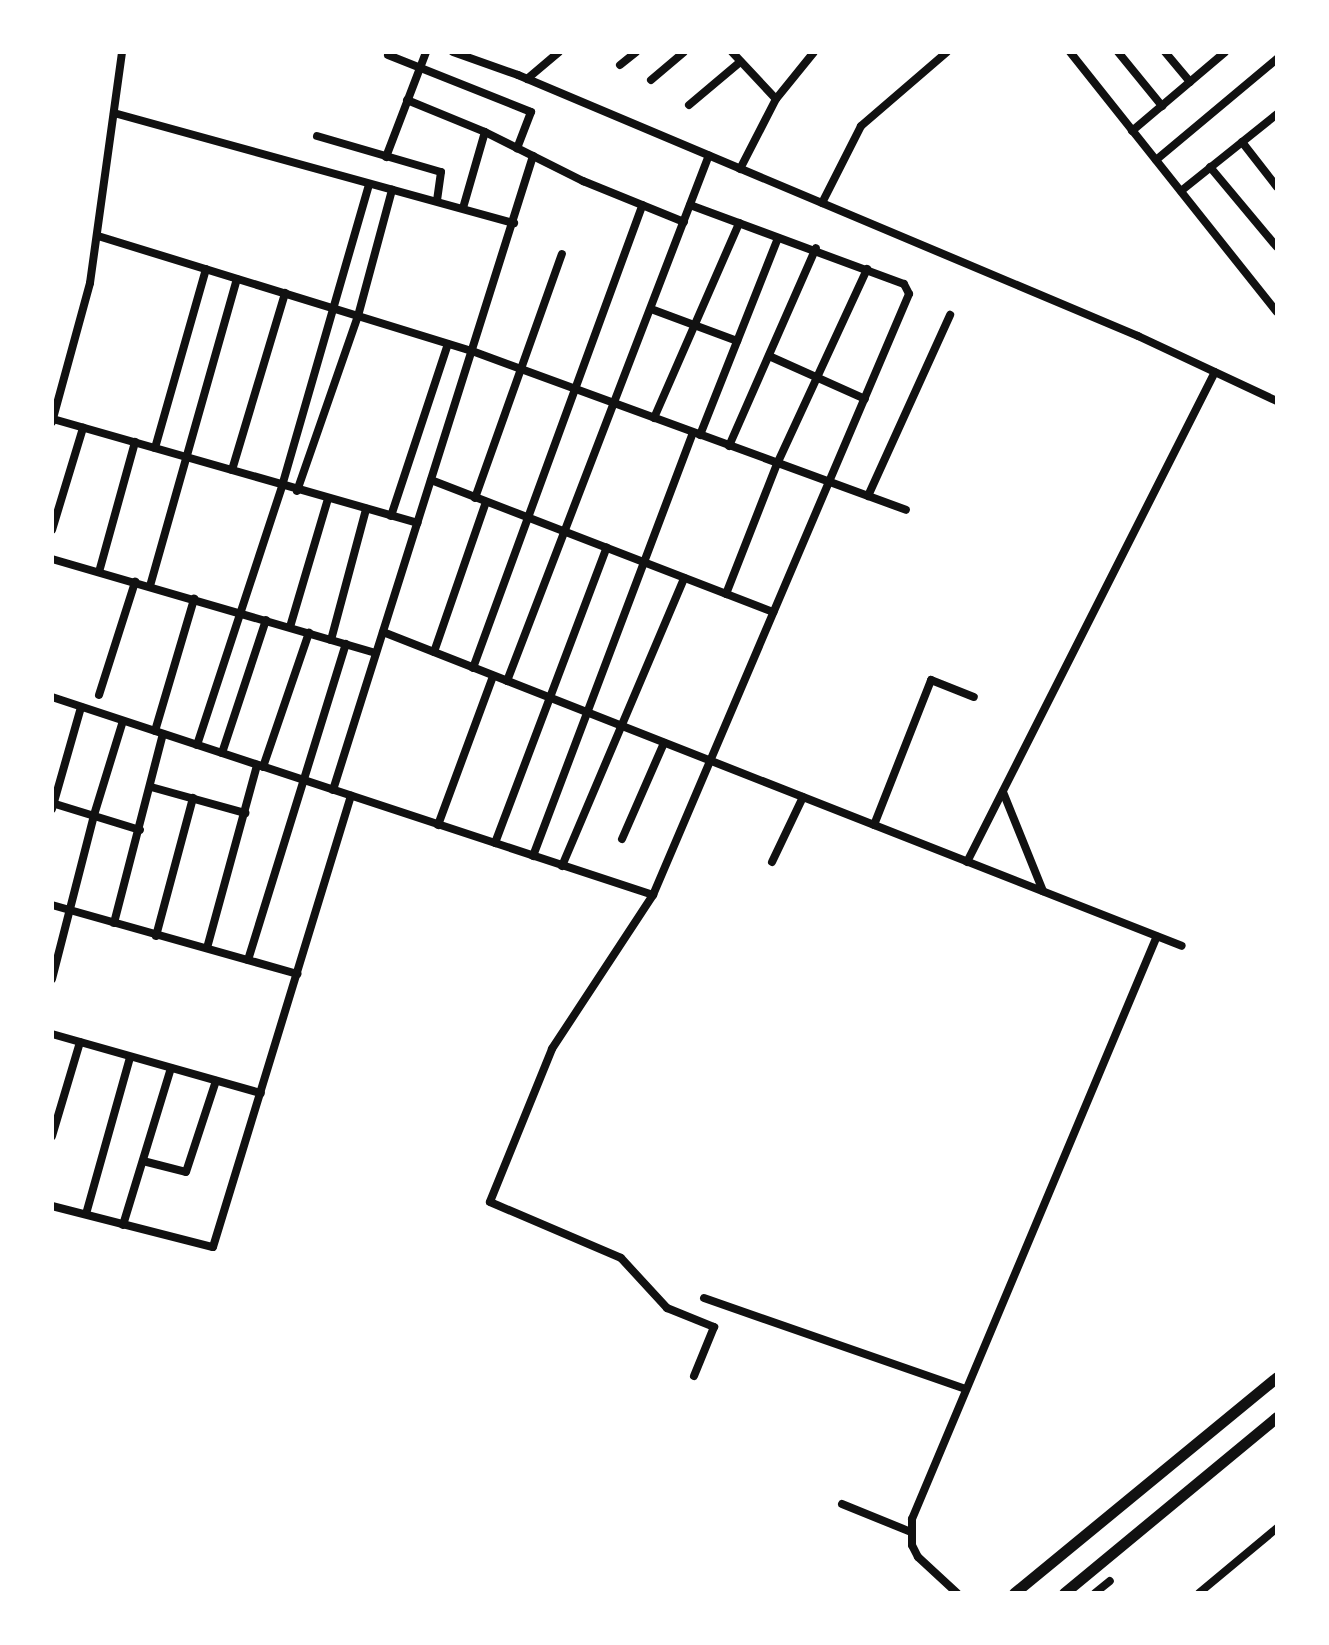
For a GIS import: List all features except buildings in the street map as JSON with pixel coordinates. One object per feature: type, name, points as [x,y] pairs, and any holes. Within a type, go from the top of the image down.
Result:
[{"type":"main road","points":[[1014,1593],[1277,1377]]},
{"type":"main road","points":[[1064,1593],[1277,1417]]},
{"type":"street","points":[[122,52],[90,283],[52,420],[417,523]]},
{"type":"street","points":[[386,157],[426,52]]},
{"type":"street","points":[[453,52],[527,79],[709,155],[1276,398]]},
{"type":"street","points":[[527,79],[559,52]]},
{"type":"street","points":[[620,65],[636,52]]},
{"type":"street","points":[[651,80],[684,52]]},
{"type":"street","points":[[732,52],[776,99]]},
{"type":"street","points":[[822,203],[861,126],[947,52]]},
{"type":"street","points":[[1070,52],[1277,312]]},
{"type":"street","points":[[1118,52],[1162,106]]},
{"type":"street","points":[[1165,52],[1190,82]]},
{"type":"street","points":[[1132,131],[1225,52]]},
{"type":"street","points":[[740,169],[776,99],[810,53]]},
{"type":"street","points":[[388,55],[531,112],[517,148]]},
{"type":"street","points":[[1156,160],[1277,59]]},
{"type":"street","points":[[689,105],[740,62]]},
{"type":"street","points":[[407,100],[684,222]]},
{"type":"street","points":[[114,113],[514,223]]},
{"type":"street","points":[[1181,191],[1277,114]]},
{"type":"street","points":[[463,208],[485,132]]},
{"type":"street","points":[[317,136],[441,172],[437,200]]},
{"type":"street","points":[[1242,142],[1277,187]]},
{"type":"street","points":[[507,681],[567,533],[709,155]]},
{"type":"street","points":[[333,790],[533,156]]},
{"type":"street","points":[[1210,167],[1277,247]]},
{"type":"street","points":[[197,745],[282,486],[369,185]]},
{"type":"street","points":[[297,491],[358,316],[392,190]]},
{"type":"street","points":[[473,668],[642,205]]},
{"type":"street","points":[[690,205],[778,238],[816,248],[904,284],[909,294],[653,895],[552,1049],[490,1202],[621,1258],[667,1308],[714,1327],[694,1376]]},
{"type":"street","points":[[654,418],[739,223]]},
{"type":"street","points":[[98,236],[472,351],[906,510]]},
{"type":"street","points":[[533,856],[696,434],[778,238]]},
{"type":"street","points":[[729,446],[816,248]]},
{"type":"street","points":[[475,498],[562,254]]},
{"type":"street","points":[[155,448],[206,269]]},
{"type":"street","points":[[726,594],[777,464],[867,269]]},
{"type":"street","points":[[150,586],[237,279]]},
{"type":"street","points":[[232,470],[285,293]]},
{"type":"street","points":[[651,309],[737,341]]},
{"type":"street","points":[[868,496],[950,315]]},
{"type":"street","points":[[391,516],[448,344]]},
{"type":"street","points":[[769,356],[865,399]]},
{"type":"street","points":[[967,862],[1215,372]]},
{"type":"street","points":[[52,530],[83,428]]},
{"type":"street","points":[[99,572],[135,442]]},
{"type":"street","points":[[431,480],[773,612]]},
{"type":"street","points":[[290,627],[328,499]]},
{"type":"street","points":[[434,652],[486,502]]},
{"type":"street","points":[[331,640],[366,509]]},
{"type":"street","points":[[495,843],[607,547]]},
{"type":"street","points":[[52,559],[376,653]]},
{"type":"street","points":[[562,866],[684,578]]},
{"type":"street","points":[[99,695],[135,582]]},
{"type":"street","points":[[114,923],[151,787],[159,732],[194,599]]},
{"type":"street","points":[[222,753],[266,620]]},
{"type":"street","points":[[383,632],[1182,946]]},
{"type":"street","points":[[207,948],[260,766],[309,633]]},
{"type":"street","points":[[248,960],[346,644]]},
{"type":"street","points":[[438,825],[493,676]]},
{"type":"street","points":[[874,825],[931,680],[974,697]]},
{"type":"street","points":[[52,697],[653,895]]},
{"type":"street","points":[[81,707],[53,805],[140,830]]},
{"type":"street","points":[[52,979],[94,815],[123,721]]},
{"type":"street","points":[[622,839],[664,743]]},
{"type":"street","points":[[151,787],[245,813]]},
{"type":"street","points":[[1003,792],[1043,891]]},
{"type":"street","points":[[52,1206],[212,1248],[351,796]]},
{"type":"street","points":[[772,862],[803,797]]},
{"type":"street","points":[[156,936],[193,798]]},
{"type":"street","points":[[52,905],[297,974]]},
{"type":"street","points":[[957,1593],[926,1567],[912,1545],[912,1519],[1157,936]]},
{"type":"street","points":[[52,1034],[261,1093]]},
{"type":"street","points":[[52,1136],[80,1042]]},
{"type":"street","points":[[86,1214],[130,1057]]},
{"type":"street","points":[[123,1225],[171,1068]]},
{"type":"street","points":[[143,1161],[186,1172],[216,1081]]},
{"type":"street","points":[[704,1298],[966,1389]]},
{"type":"street","points":[[842,1504],[911,1532]]},
{"type":"street","points":[[1199,1593],[1277,1528]]},
{"type":"street","points":[[1095,1593],[1110,1581]]}]
